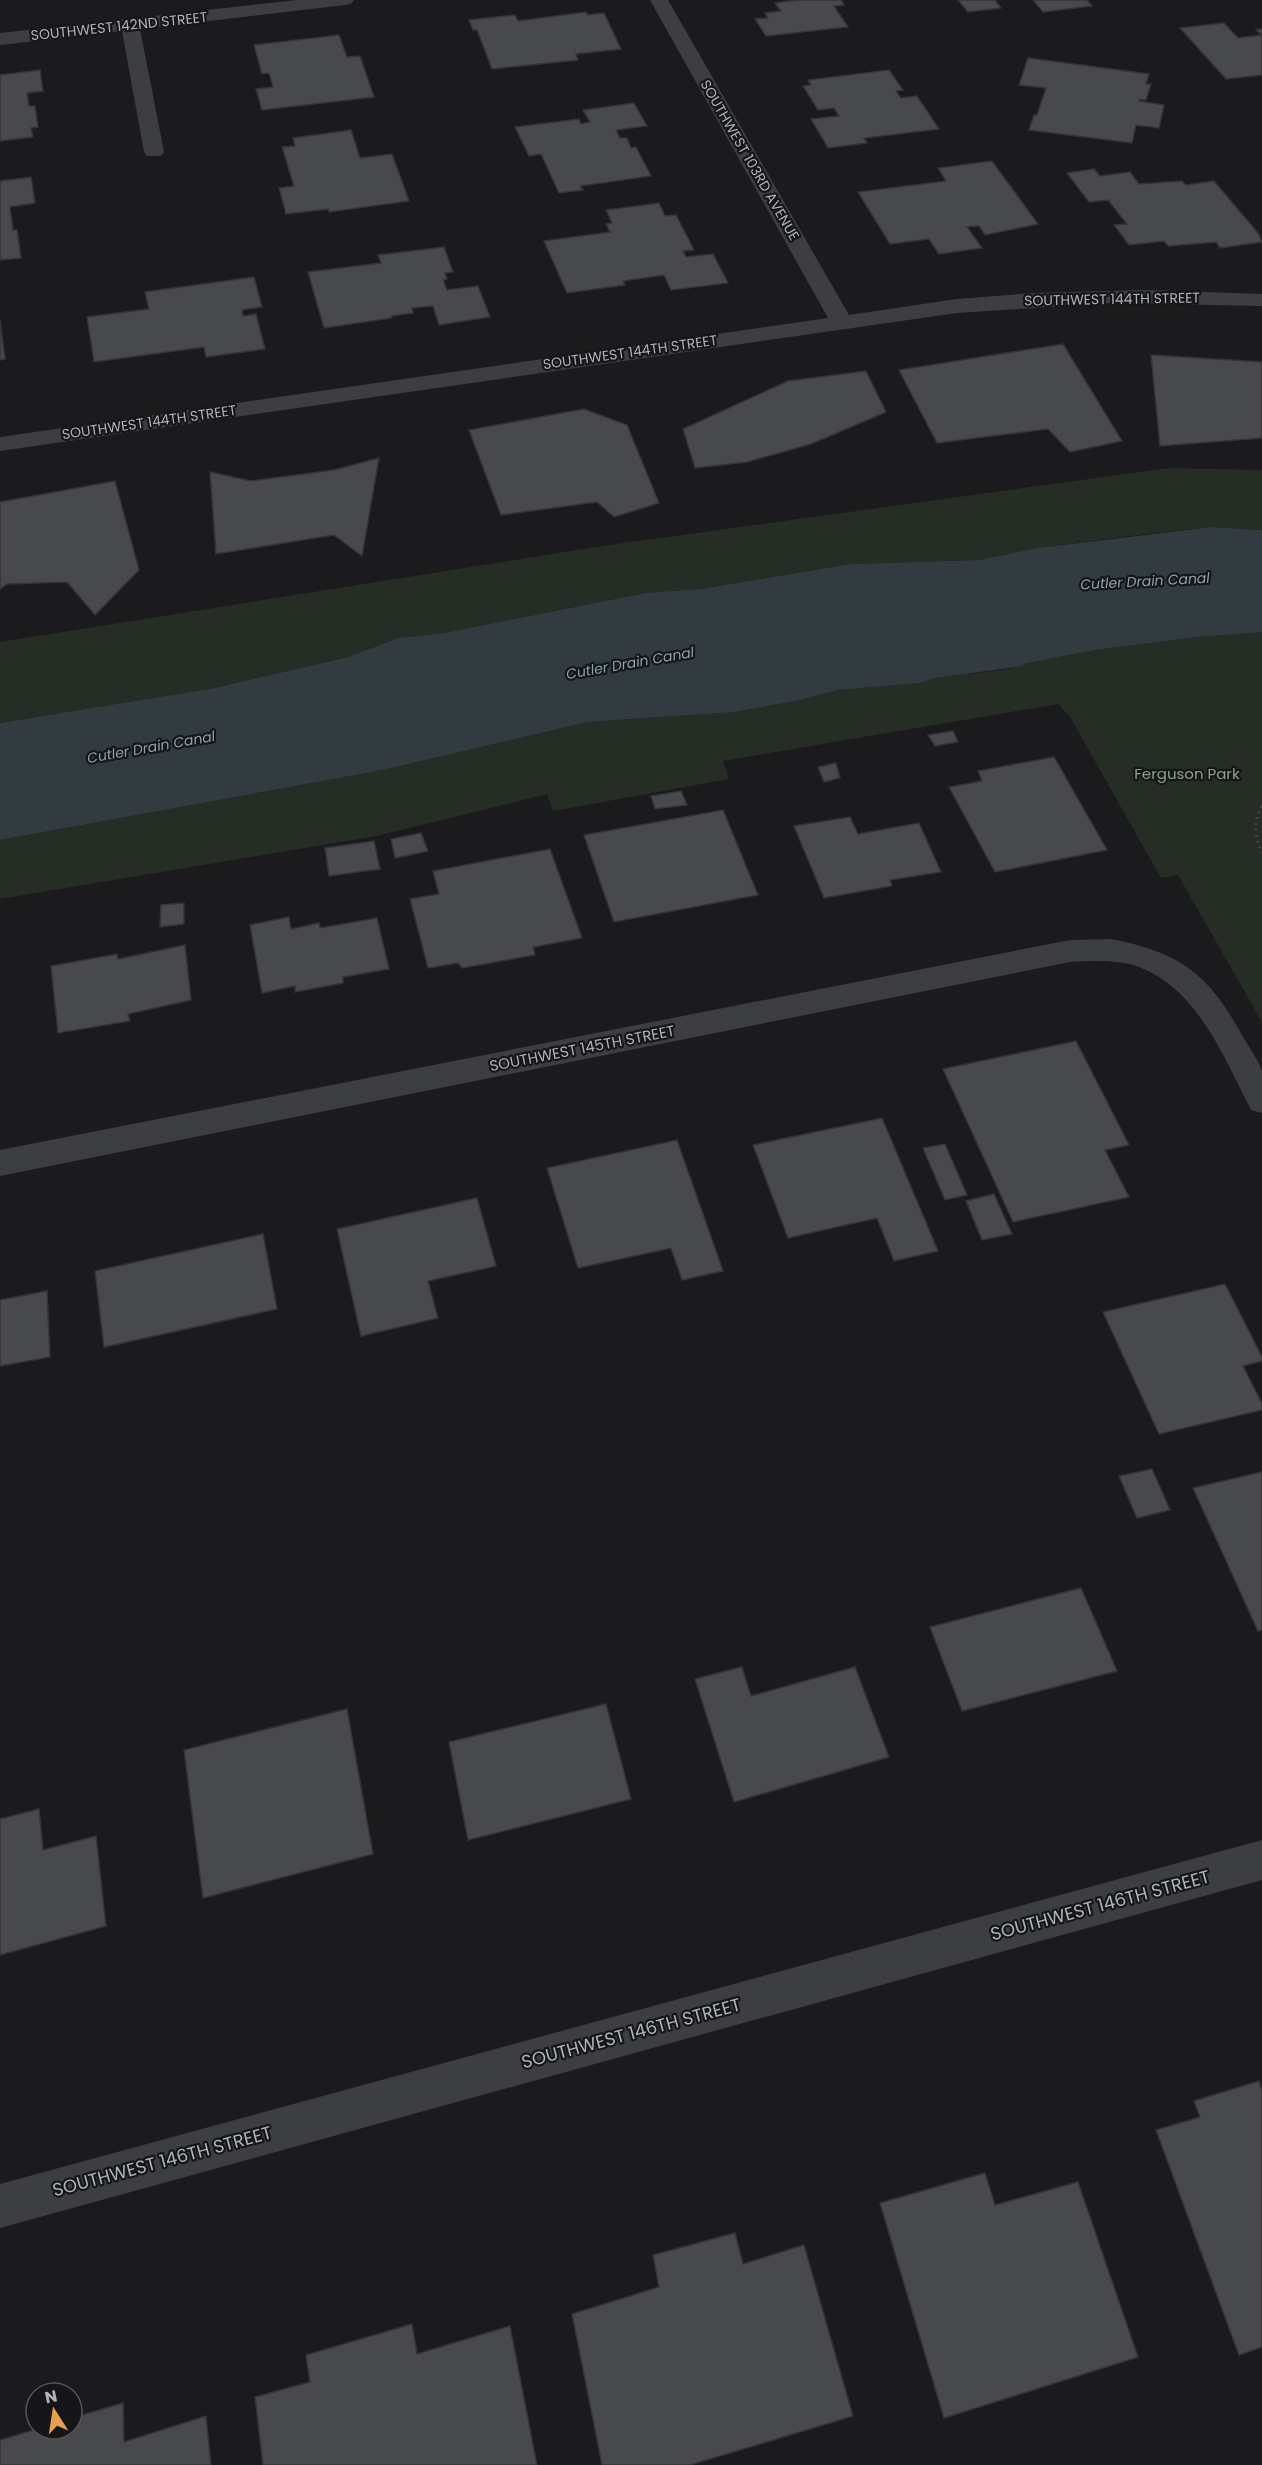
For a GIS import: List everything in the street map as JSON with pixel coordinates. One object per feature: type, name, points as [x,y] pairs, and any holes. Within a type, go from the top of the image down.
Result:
[{"type":"street","name":"SOUTHWEST 142ND STREET","points":[[0,39],[345,0]]},
{"type":"street","name":"SOUTHWEST 103RD AVENUE","points":[[660,0],[841,321]]},
{"type":"street","points":[[130,24],[154,152]]},
{"type":"street","name":"SOUTHWEST 144TH STREET","points":[[0,444],[957,306],[1058,297],[1160,296],[1262,300]]},
{"type":"street","name":"SOUTHWEST 145TH STREET","points":[[0,1163],[1070,951],[1095,948],[1143,956],[1164,964],[1182,976],[1210,1005],[1262,1101]]},
{"type":"street","name":"SOUTHWEST 146TH STREET","points":[[0,2206],[1262,1860]]},
{"type":"path","points":[[1262,806],[1255,821],[1262,854]]},
{"type":"green space","points":[[1169,468],[1262,470],[1262,530],[1212,527],[1037,548],[979,560],[851,564],[700,589],[645,593],[444,633],[398,638],[348,657],[214,688],[0,723],[0,642],[609,545]]},
{"type":"green space","name":"Ferguson Park","points":[[1262,632],[1262,1022],[1178,875],[1161,878],[1070,717],[1058,704],[723,761],[729,779],[553,811],[547,794],[377,836],[0,899],[0,840],[383,770],[588,722],[735,712],[800,700],[838,690],[920,683],[934,678],[1010,669],[1022,664],[1095,650],[1198,637]]},
{"type":"water","name":"Cutler Drain Canal","points":[[1212,527],[1262,530],[1262,632],[1198,637],[1095,650],[1023,664],[1023,666],[935,678],[920,683],[838,690],[800,700],[735,712],[588,722],[383,770],[0,840],[0,723],[214,688],[348,657],[398,638],[444,633],[645,593],[700,589],[851,564],[979,560],[1037,548]]},
{"type":"building","points":[[798,0],[841,0],[844,5],[834,6],[848,27],[766,36],[755,19],[768,18],[765,13],[781,11],[775,3]]},
{"type":"building","points":[[958,0],[995,0],[1001,8],[968,12]]},
{"type":"building","points":[[1033,0],[1087,0],[1092,6],[1043,12]]},
{"type":"building","points":[[586,12],[587,15],[604,13],[621,49],[576,54],[578,60],[492,69],[477,30],[473,30],[469,20],[515,15],[518,21]]},
{"type":"building","points":[[1224,23],[1238,38],[1262,35],[1262,75],[1226,79],[1180,28]]},
{"type":"building","points":[[339,35],[347,57],[360,56],[374,97],[262,110],[256,89],[273,87],[269,73],[262,74],[254,45]]},
{"type":"building","points":[[1028,58],[1149,74],[1146,84],[1151,84],[1146,100],[1140,99],[1139,101],[1164,105],[1159,128],[1136,125],[1132,143],[1029,130],[1046,88],[1019,85]]},
{"type":"building","points":[[40,70],[43,91],[27,93],[29,106],[35,106],[38,127],[31,128],[33,137],[0,141],[0,75]]},
{"type":"building","points":[[889,70],[903,90],[896,91],[901,98],[917,96],[939,129],[864,138],[867,143],[828,148],[811,119],[839,116],[834,108],[818,110],[803,86],[811,85],[808,80]]},
{"type":"building","points":[[634,103],[647,126],[616,130],[620,138],[627,138],[631,148],[636,147],[651,176],[580,186],[583,190],[559,193],[541,154],[529,156],[515,127],[579,119],[581,124],[590,122],[583,110]]},
{"type":"building","points":[[351,130],[360,158],[392,154],[409,201],[329,212],[328,209],[286,214],[279,188],[294,186],[282,147],[295,146],[293,138]]},
{"type":"building","points":[[992,161],[1038,224],[985,235],[979,226],[967,227],[982,248],[939,254],[929,239],[890,244],[858,192],[946,181],[938,168]]},
{"type":"building","points":[[1094,169],[1100,176],[1130,172],[1139,184],[1182,181],[1186,185],[1214,181],[1258,233],[1262,242],[1220,248],[1216,242],[1168,246],[1164,241],[1129,245],[1114,225],[1127,224],[1108,200],[1089,202],[1067,173]]},
{"type":"building","points":[[31,177],[35,203],[10,207],[13,230],[17,230],[21,258],[0,260],[0,181]]},
{"type":"building","points":[[659,203],[665,216],[676,215],[694,250],[683,251],[686,257],[713,254],[728,283],[671,290],[664,275],[623,281],[625,285],[567,293],[544,241],[610,232],[606,224],[612,223],[606,210]]},
{"type":"building","points":[[444,247],[453,272],[445,273],[447,279],[443,280],[447,290],[478,286],[490,317],[439,325],[433,306],[412,308],[413,313],[391,316],[392,318],[324,328],[308,272],[381,263],[378,255]]},
{"type":"building","points":[[254,277],[262,307],[242,310],[243,316],[256,314],[265,349],[206,357],[204,347],[94,362],[87,317],[149,309],[145,292]]},
{"type":"building","points":[[0,320],[5,359],[0,360]]},
{"type":"building","points":[[1063,344],[1122,441],[1070,452],[1048,429],[937,443],[899,370]]},
{"type":"building","points":[[1151,355],[1262,362],[1262,438],[1160,446]]},
{"type":"building","points":[[866,371],[886,412],[811,444],[747,462],[695,468],[683,429],[788,381]]},
{"type":"building","points":[[584,409],[627,425],[659,503],[614,517],[597,502],[501,515],[469,430]]},
{"type":"building","points":[[379,458],[362,556],[334,535],[216,554],[210,472],[251,481],[334,470]]},
{"type":"building","points":[[115,481],[139,570],[95,615],[67,582],[7,584],[0,589],[0,502]]},
{"type":"building","points":[[953,731],[958,742],[935,746],[928,735]]},
{"type":"building","points":[[1054,757],[1107,850],[995,872],[949,787],[982,781],[978,771]]},
{"type":"building","points":[[836,763],[840,778],[824,782],[818,767]]},
{"type":"building","points":[[681,791],[687,805],[655,809],[651,796]]},
{"type":"building","points":[[723,810],[758,895],[614,922],[584,835]]},
{"type":"building","points":[[850,817],[858,834],[919,823],[941,872],[890,880],[892,886],[824,898],[794,826]]},
{"type":"building","points":[[421,833],[428,851],[395,858],[391,839]]},
{"type":"building","points":[[374,841],[380,869],[329,876],[325,848]]},
{"type":"building","points":[[550,849],[582,938],[533,947],[535,955],[462,968],[458,963],[428,968],[410,899],[439,894],[433,871]]},
{"type":"building","points":[[184,903],[184,924],[160,927],[161,905]]},
{"type":"building","points":[[289,917],[291,929],[319,923],[320,928],[377,918],[389,969],[343,977],[343,983],[295,992],[295,986],[262,993],[250,925]]},
{"type":"building","points":[[185,945],[191,1000],[128,1014],[130,1021],[58,1033],[51,966],[117,954],[118,959]]},
{"type":"building","points":[[1076,1041],[1129,1145],[1105,1150],[1129,1197],[1013,1222],[943,1069]]},
{"type":"building","points":[[882,1118],[938,1251],[894,1261],[877,1218],[788,1238],[753,1145]]},
{"type":"building","points":[[677,1140],[723,1271],[682,1280],[671,1248],[578,1268],[547,1168]]},
{"type":"building","points":[[945,1144],[967,1195],[945,1200],[923,1148]]},
{"type":"building","points":[[994,1194],[1012,1234],[982,1240],[966,1201]]},
{"type":"building","points":[[477,1198],[496,1266],[428,1281],[438,1318],[361,1336],[337,1229]]},
{"type":"building","points":[[263,1234],[277,1309],[104,1347],[95,1271]]},
{"type":"building","points":[[1225,1284],[1262,1357],[1262,1361],[1243,1366],[1262,1404],[1262,1410],[1159,1434],[1103,1312]]},
{"type":"building","points":[[47,1291],[50,1357],[0,1366],[0,1300]]},
{"type":"building","points":[[1152,1469],[1170,1510],[1137,1518],[1119,1476]]},
{"type":"building","points":[[1262,1472],[1262,1630],[1258,1631],[1193,1488]]},
{"type":"building","points":[[1081,1588],[1117,1671],[962,1711],[930,1627]]},
{"type":"building","points":[[742,1667],[751,1696],[855,1667],[889,1757],[734,1802],[695,1679]]},
{"type":"building","points":[[606,1704],[631,1799],[468,1840],[449,1742]]},
{"type":"building","points":[[347,1709],[373,1854],[203,1898],[184,1750]]},
{"type":"building","points":[[39,1809],[43,1850],[96,1836],[106,1926],[0,1955],[0,1819]]},
{"type":"building","points":[[1259,2081],[1262,2091],[1262,2347],[1239,2355],[1156,2130],[1200,2117],[1194,2101]]},
{"type":"building","points":[[985,2173],[995,2205],[1078,2182],[1138,2357],[944,2418],[880,2203]]},
{"type":"building","points":[[735,2233],[743,2264],[804,2245],[853,2416],[690,2465],[602,2465],[572,2314],[659,2287],[653,2255]]},
{"type":"building","points":[[412,2324],[417,2354],[510,2326],[537,2465],[263,2465],[255,2397],[310,2382],[306,2355]]},
{"type":"building","points":[[123,2403],[124,2442],[206,2416],[211,2465],[0,2465],[0,2440],[24,2433],[24,2441],[84,2441],[84,2414]]}]
